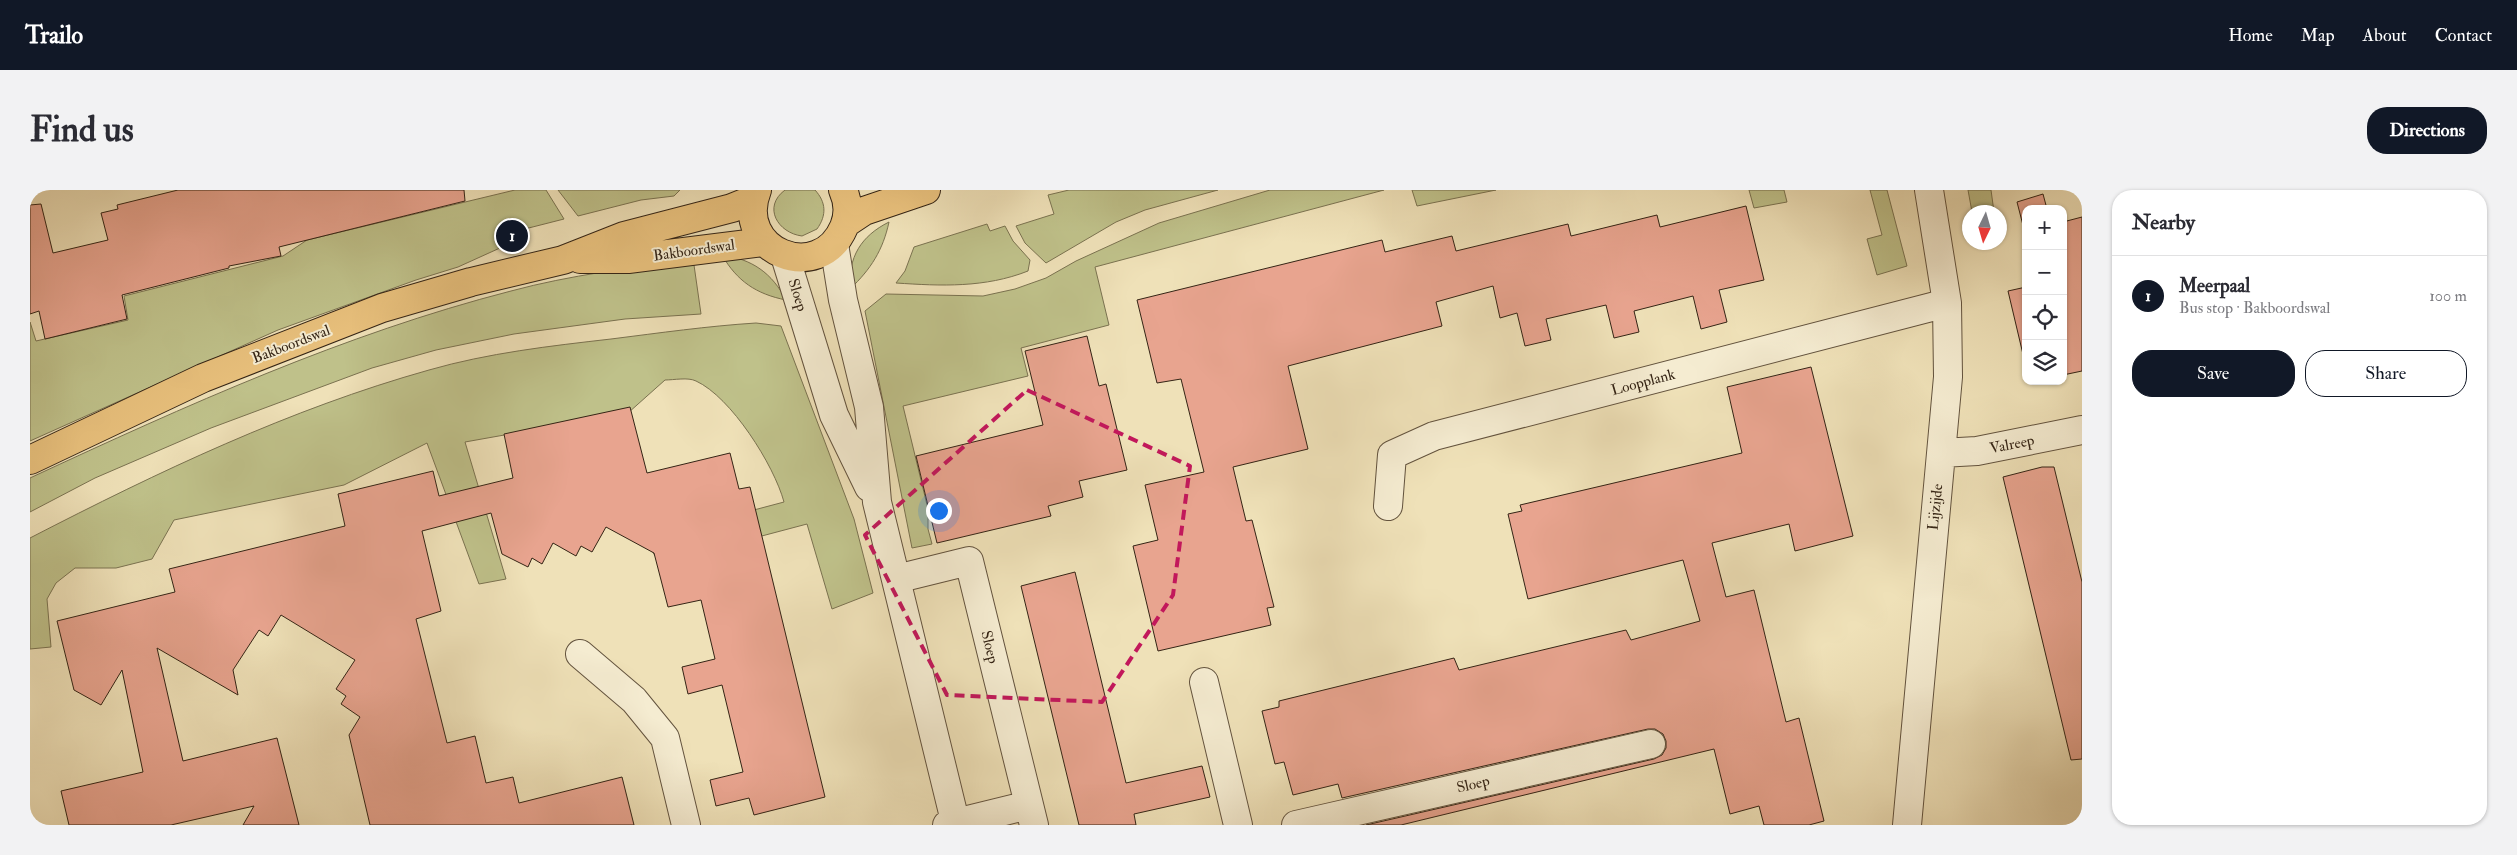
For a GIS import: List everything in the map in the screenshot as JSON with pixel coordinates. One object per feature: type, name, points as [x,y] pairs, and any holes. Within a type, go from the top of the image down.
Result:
[{"type":"main road","points":[[840,233],[847,203],[842,190]]},
{"type":"main road","points":[[840,233],[864,211],[926,190]]},
{"type":"main road","points":[[756,194],[753,217],[759,234],[775,249]]},
{"type":"main road","name":"Bakboordswal","points":[[30,460],[204,378],[382,308],[471,282],[563,260],[624,236],[732,208],[756,194]]},
{"type":"main road","name":"Bakboordswal","points":[[563,260],[775,249],[811,257],[840,233]]},
{"type":"street","name":"Lijzijde","points":[[1907,825],[1948,378],[1947,303],[1929,190]]},
{"type":"street","name":"Sloep","points":[[840,233],[843,300],[869,407],[877,502],[953,824],[1031,815],[969,561],[896,579]]},
{"type":"street","name":"Sloep","points":[[775,249],[834,415],[877,502]]},
{"type":"street","name":"Loopplank","points":[[1388,506],[1392,455],[1434,436],[1947,303]]},
{"type":"street","name":"Valreep","points":[[1941,453],[1977,451],[2082,430]]},
{"type":"street","points":[[580,654],[634,700],[665,738],[686,825]]},
{"type":"street","points":[[1204,682],[1238,825]]},
{"type":"street","name":"Sloep","points":[[1296,825],[1651,744]]},
{"type":"highlighted area","points":[[1027,390],[1190,466],[1173,595],[1102,702],[947,695],[865,535]]},
{"type":"green space","points":[[515,190],[546,190],[564,219],[509,233],[511,243],[458,267],[416,280],[278,330],[30,441],[30,322],[36,341],[128,320],[124,296],[283,256],[307,240]]},
{"type":"green space","points":[[558,190],[680,190],[674,196],[641,200],[578,216]]},
{"type":"green space","points":[[785,190],[815,190],[821,199],[824,209],[824,214],[817,229],[802,236],[793,234],[780,225],[774,211],[775,204],[778,197]]},
{"type":"green space","points":[[1069,190],[1218,190],[1145,210],[1116,222],[1046,263],[1025,243],[1016,226],[1054,214],[1048,195]]},
{"type":"green space","points":[[1270,190],[1384,190],[1095,267],[1109,325],[1021,348],[1028,376],[903,406],[928,509],[928,529],[932,544],[912,548],[865,311],[886,294],[983,296],[1015,289],[1046,278],[1076,261],[1159,223]]},
{"type":"green space","points":[[1412,190],[1496,190],[1417,206]]},
{"type":"green space","points":[[1749,190],[1784,190],[1787,202],[1754,208]]},
{"type":"green space","points":[[1870,190],[1887,190],[1907,266],[1877,275],[1867,239],[1882,235]]},
{"type":"green space","points":[[1968,190],[1991,190],[1993,205],[1971,205]]},
{"type":"green space","points":[[889,222],[880,250],[864,274],[850,289],[851,267],[858,249],[871,234]]},
{"type":"green space","points":[[987,224],[990,231],[1005,226],[1013,241],[1030,260],[1028,271],[1012,277],[979,283],[930,285],[896,283],[905,271],[914,247]]},
{"type":"green space","points":[[722,255],[743,260],[760,269],[774,282],[786,300],[765,294],[748,285],[734,272]]},
{"type":"green space","points":[[693,258],[701,314],[625,319],[514,334],[436,350],[372,368],[211,428],[95,478],[30,512],[30,478],[147,424],[326,350],[449,308],[533,285]]},
{"type":"green space","points":[[756,323],[781,326],[854,519],[873,593],[832,609],[807,524],[660,563],[652,551],[656,536],[784,502],[779,487],[761,452],[737,417],[723,401],[696,381],[685,379],[665,380],[628,413],[465,442],[506,579],[479,584],[427,443],[344,485],[174,520],[152,559],[116,568],[75,568],[56,583],[47,599],[51,647],[30,649],[30,538],[176,466],[326,403],[451,364],[542,347]]},
{"type":"building","points":[[178,190],[464,190],[465,201],[279,247],[281,256],[229,266],[229,268],[122,295],[127,319],[45,339],[39,311],[30,314],[30,205],[41,204],[53,253],[108,240],[101,213],[118,209],[117,205]]},
{"type":"building","points":[[2043,194],[2046,205],[2022,205],[2022,221],[2017,202]]},
{"type":"building","points":[[1746,206],[1764,280],[1719,290],[1727,322],[1701,329],[1693,296],[1634,311],[1639,332],[1614,338],[1606,305],[1546,319],[1551,340],[1525,346],[1517,313],[1500,318],[1493,286],[1436,302],[1442,326],[1288,366],[1308,449],[1233,467],[1246,521],[1252,520],[1274,607],[1267,608],[1271,625],[1158,651],[1133,546],[1158,540],[1145,485],[1204,472],[1181,379],[1157,383],[1137,300],[1382,240],[1385,252],[1452,236],[1456,251],[1568,224],[1571,236],[1657,215],[1660,227]]},
{"type":"building","points":[[2082,217],[2082,371],[2067,374],[2067,250],[2067,221]]},
{"type":"building","points":[[2022,288],[2022,350],[2008,291]]},
{"type":"building","points":[[1087,336],[1099,386],[1106,384],[1127,470],[1079,481],[1083,497],[1048,506],[1051,516],[937,543],[916,456],[1043,425],[1025,351]]},
{"type":"building","points":[[1811,367],[1853,536],[1795,551],[1789,524],[1712,543],[1726,597],[1754,590],[1786,722],[1799,718],[1824,821],[1809,825],[1764,825],[1759,806],[1730,814],[1714,749],[1401,825],[1366,825],[1654,759],[1662,755],[1666,748],[1663,734],[1655,729],[1648,729],[1342,798],[1338,784],[1293,795],[1284,762],[1275,764],[1262,711],[1279,707],[1279,701],[1454,658],[1459,670],[1626,630],[1631,640],[1700,621],[1683,560],[1528,599],[1508,514],[1522,511],[1520,505],[1742,453],[1727,387]]},
{"type":"building","points":[[630,407],[647,473],[730,453],[739,489],[750,487],[825,797],[754,815],[749,798],[716,806],[710,780],[743,772],[722,685],[688,694],[682,667],[715,659],[701,600],[668,607],[654,553],[606,527],[592,552],[581,546],[576,556],[553,543],[542,564],[532,558],[528,567],[502,554],[491,513],[422,531],[441,611],[416,619],[447,743],[475,736],[486,783],[513,777],[519,803],[622,777],[634,825],[370,825],[349,735],[360,717],[341,704],[346,696],[336,689],[355,660],[281,615],[268,636],[259,630],[233,670],[238,695],[157,648],[183,761],[277,738],[299,825],[243,825],[254,806],[171,825],[69,825],[61,791],[143,772],[122,670],[101,705],[74,690],[57,621],[175,592],[169,569],[345,526],[338,494],[433,471],[439,496],[513,478],[504,434]]},
{"type":"building","points":[[2042,467],[2054,467],[2082,582],[2082,759],[2071,760],[2003,477]]},
{"type":"building","points":[[1075,572],[1126,783],[1202,766],[1210,797],[1134,814],[1136,825],[1079,825],[1021,586]]},
{"type":"place","name":"Meerpaal","points":[[512,236]]}]
